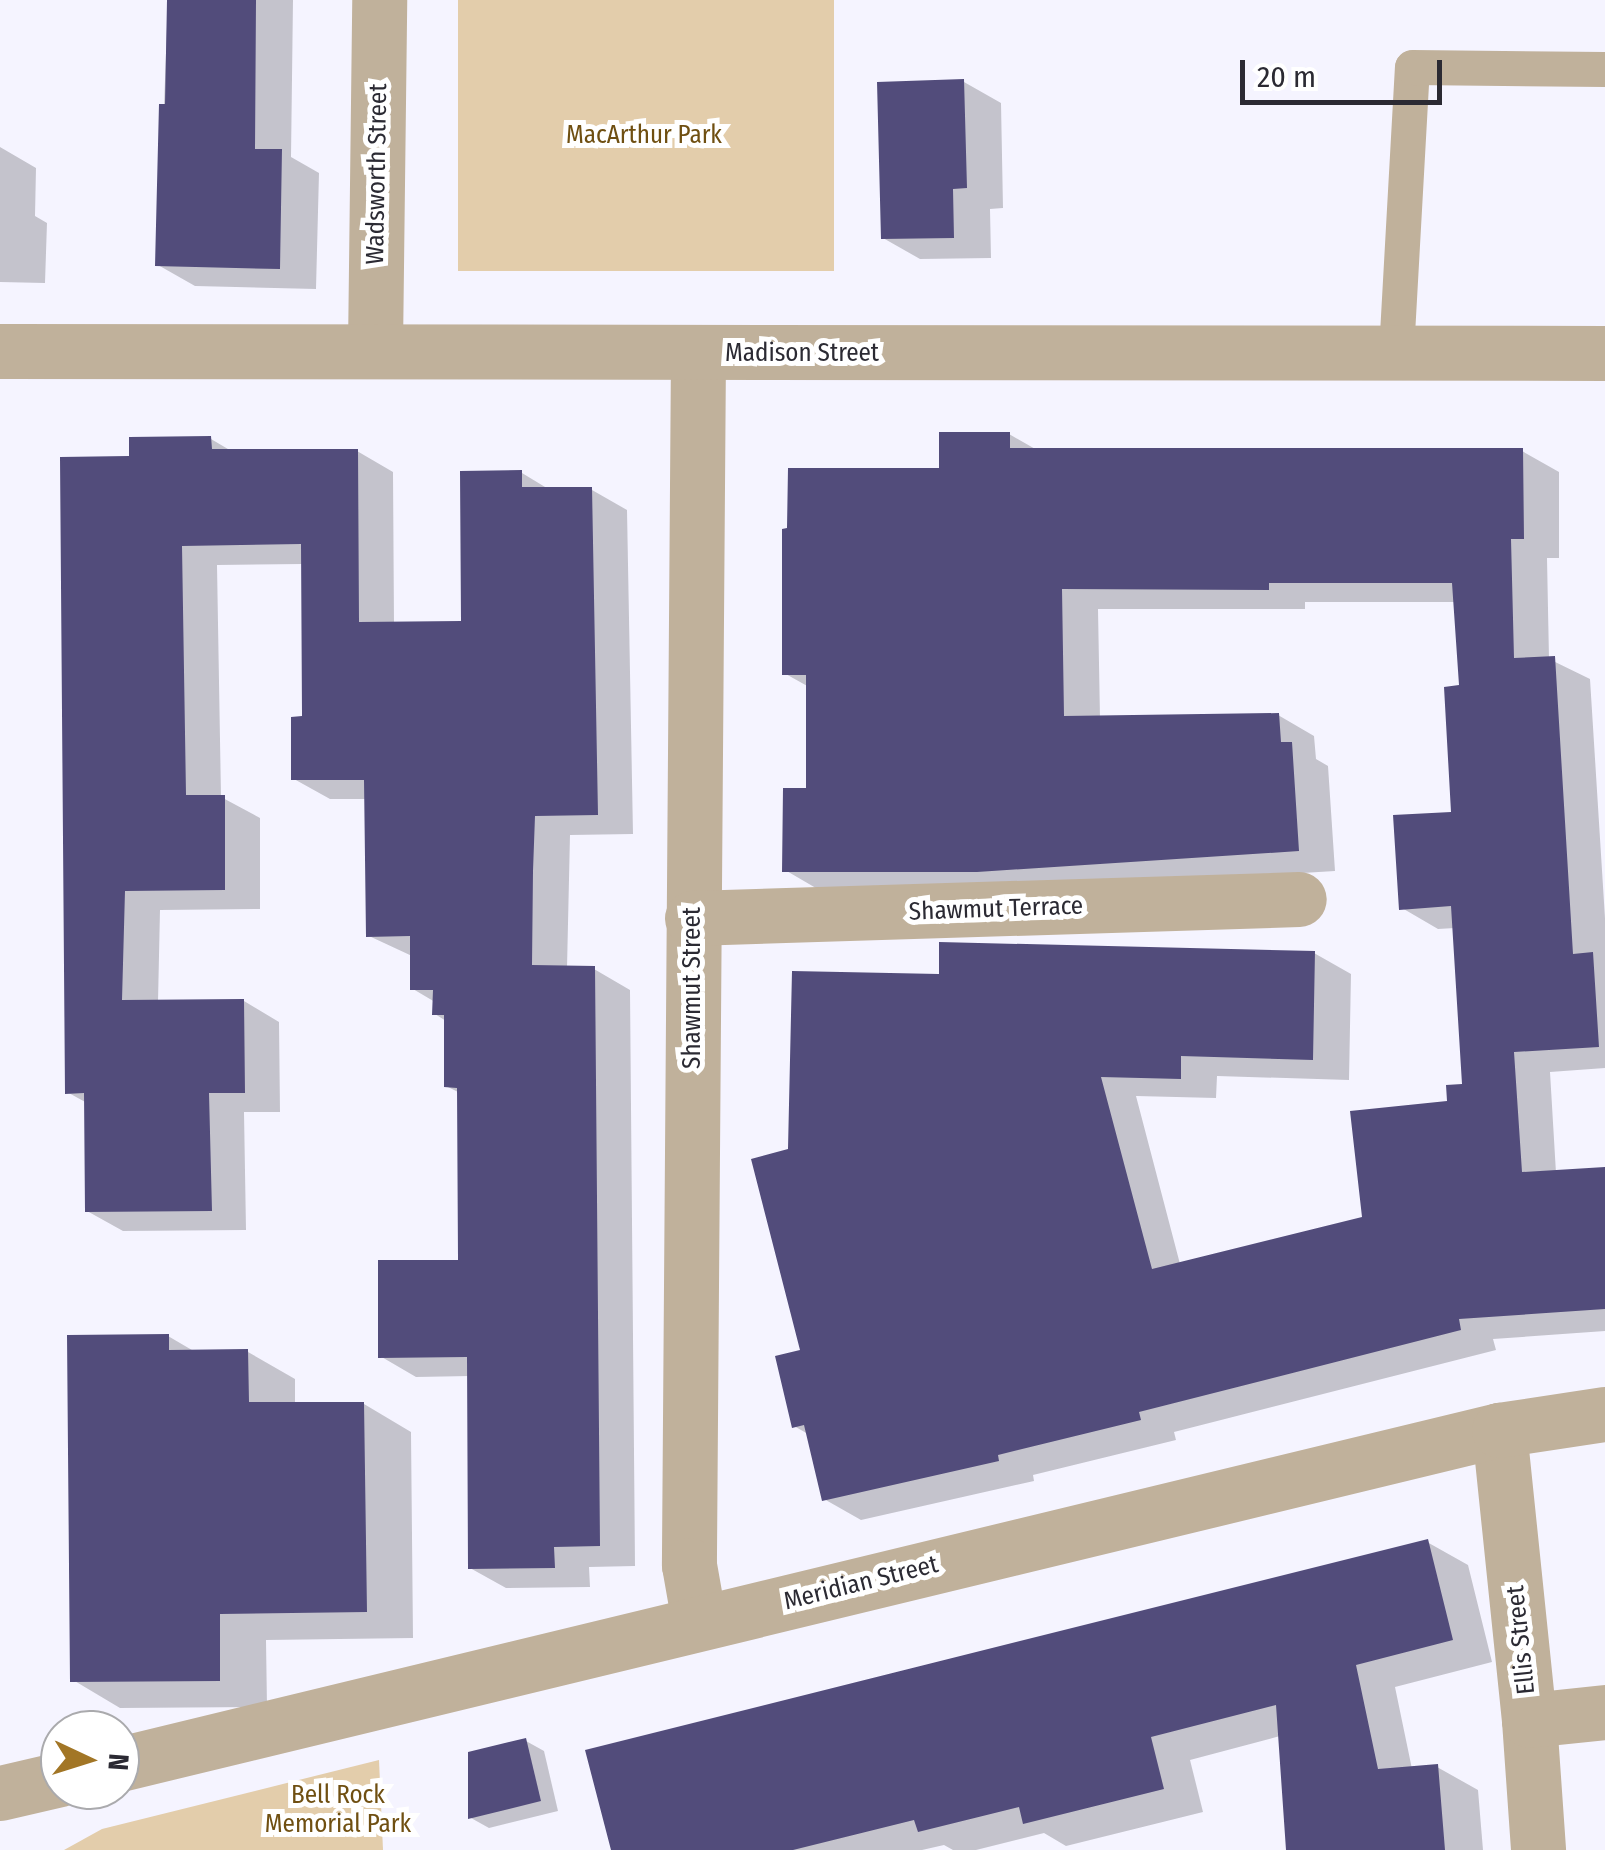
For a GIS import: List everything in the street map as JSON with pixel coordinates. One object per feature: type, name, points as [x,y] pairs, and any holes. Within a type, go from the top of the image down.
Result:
[{"type":"street","name":"Wadsworth Street","points":[[375,348],[379,0]]},
{"type":"street","name":"Madison Street","points":[[0,351],[375,348],[698,353],[1605,353]]},
{"type":"street","name":"Shawmut Street","points":[[698,353],[689,1565],[700,1622]]},
{"type":"street","name":"Shawmut Terrace","points":[[692,918],[1300,899]]},
{"type":"street","name":"Meridian Street","points":[[140,1759],[1498,1430],[1605,1414]]},
{"type":"street","name":"Ellis Street","points":[[1498,1430],[1529,1720],[1538,1850]]},
{"type":"street","points":[[1529,1720],[1605,1712]]},
{"type":"street","points":[[0,1793],[40,1783]]},
{"type":"lane","points":[[1396,352],[1412,67],[1605,69]]},
{"type":"green space","name":"MacArthur Park","points":[[458,0],[834,0],[834,271],[458,271]]},
{"type":"green space","name":"Bell Rock Memorial Park","points":[[379,1760],[383,1850],[64,1850],[102,1829]]},
{"type":"building","points":[[167,0],[256,0],[255,149],[282,149],[280,269],[155,266],[159,104],[165,104]]},
{"type":"building","points":[[964,79],[967,188],[953,189],[954,238],[881,239],[877,82]]},
{"type":"building","points":[[939,432],[1010,432],[1010,448],[1523,448],[1524,539],[1511,539],[1514,658],[1555,656],[1573,954],[1593,952],[1599,1047],[1514,1052],[1522,1172],[1605,1167],[1605,1309],[1459,1319],[1461,1330],[1139,1412],[1141,1420],[998,1455],[999,1461],[822,1501],[804,1425],[792,1428],[775,1356],[800,1350],[751,1159],[788,1149],[792,971],[939,974],[939,942],[1315,951],[1313,1060],[1181,1056],[1181,1079],[1101,1077],[1152,1269],[1362,1217],[1350,1111],[1447,1101],[1446,1085],[1462,1084],[1451,906],[1399,910],[1393,815],[1451,812],[1444,687],[1459,685],[1452,583],[1269,583],[1269,590],[1062,589],[1064,716],[1279,713],[1281,742],[1292,742],[1299,851],[977,872],[782,872],[783,788],[806,788],[806,675],[782,675],[782,529],[787,528],[788,468],[939,468]]},
{"type":"building","points":[[211,436],[212,449],[358,449],[359,622],[461,621],[460,471],[522,470],[522,487],[592,487],[598,815],[535,816],[533,871],[532,965],[595,966],[600,1546],[554,1547],[555,1568],[468,1569],[467,1357],[378,1358],[378,1260],[458,1260],[457,1088],[444,1087],[444,1015],[432,1015],[433,990],[410,990],[410,936],[366,937],[364,780],[291,780],[291,717],[302,716],[301,544],[182,546],[186,795],[225,795],[225,890],[125,891],[122,1000],[244,999],[245,1093],[209,1093],[212,1211],[85,1212],[84,1093],[65,1094],[60,457],[129,456],[129,437]]},
{"type":"building","points":[[169,1334],[169,1350],[248,1349],[249,1402],[364,1402],[367,1612],[220,1614],[220,1681],[70,1682],[67,1335]]},
{"type":"building","points":[[1428,1539],[1453,1640],[1356,1665],[1378,1769],[1438,1764],[1445,1850],[1286,1850],[1276,1705],[1151,1737],[1164,1789],[1023,1824],[1019,1807],[918,1832],[914,1820],[793,1850],[611,1850],[585,1750]]},
{"type":"building","points":[[526,1738],[541,1801],[468,1819],[468,1752]]}]
